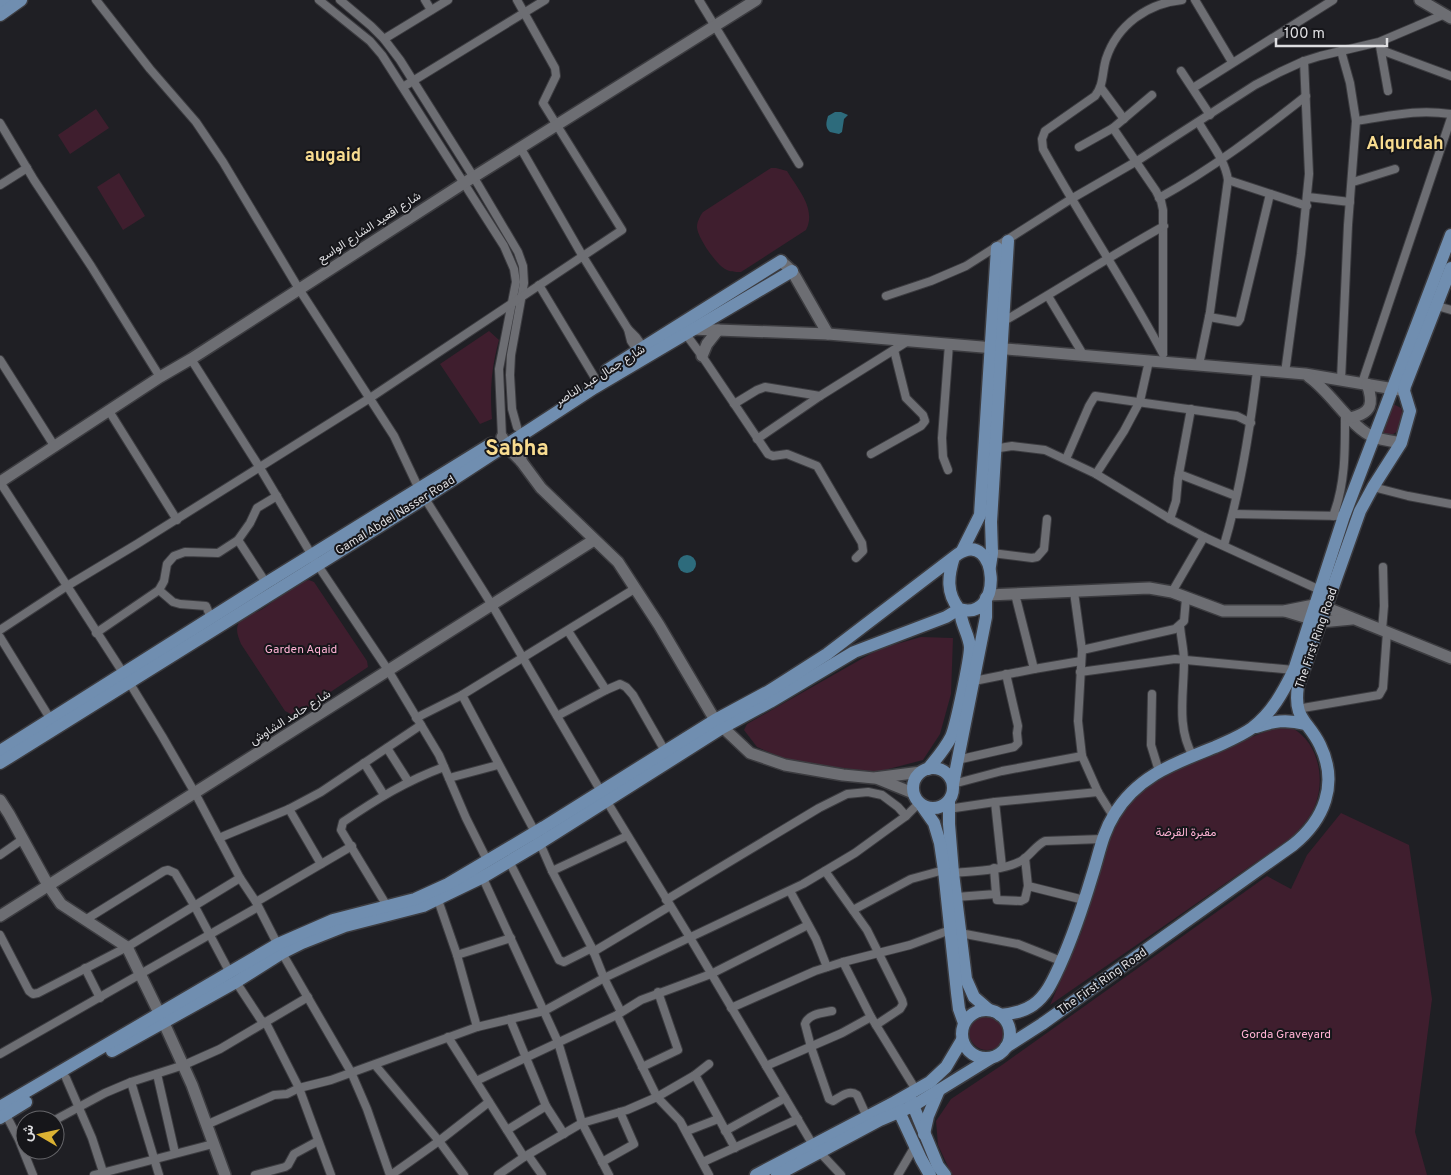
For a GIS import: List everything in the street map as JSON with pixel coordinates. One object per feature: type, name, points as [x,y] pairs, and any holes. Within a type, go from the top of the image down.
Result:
[{"type":"main road","points":[[0,4],[5,0]]},
{"type":"main road","points":[[0,15],[21,0]]},
{"type":"main road","name":"The First Ring Road","points":[[1006,1047],[1042,1024],[1293,845],[1312,828],[1324,807],[1328,788],[1328,769],[1320,744],[1305,724],[1297,709],[1297,693],[1300,679],[1320,606],[1360,511],[1372,487],[1401,443],[1410,411],[1398,390],[1451,235]]},
{"type":"main road","points":[[997,348],[1004,321],[1002,244]]},
{"type":"main road","points":[[912,1097],[939,1090],[1002,1052],[1009,1038],[1006,1021],[974,997],[968,987],[955,931],[956,897],[937,830],[918,801],[914,781],[945,747],[955,726],[970,651],[960,609],[951,597],[949,578],[958,554],[980,515],[990,449],[1002,244]]},
{"type":"main road","points":[[687,328],[781,261]]},
{"type":"main road","name":"The First Ring Road","points":[[1320,606],[1320,590],[1339,516],[1373,437],[1398,390],[1437,306],[1451,268]]},
{"type":"main road","name":"Gamal Abdel Nasser Road","points":[[0,752],[51,720],[126,678],[643,353],[792,270]]},
{"type":"main road","name":"شارع جمال عبد الناصر","points":[[520,430],[595,378],[643,353]]},
{"type":"main road","points":[[964,1024],[959,1009],[955,931],[949,872],[948,805],[952,796],[952,784],[974,681],[990,586],[991,522],[994,494],[990,449]]},
{"type":"main road","points":[[2,1111],[280,948],[333,920],[415,899],[430,893],[538,838],[827,654],[958,554],[971,549],[980,551],[990,566]]},
{"type":"main road","name":"Gamal Abdel Nasser Road","points":[[0,763],[212,618],[266,583],[314,559]]},
{"type":"main road","points":[[604,796],[665,751],[718,724],[770,702],[854,652],[946,617],[960,609],[976,610],[987,597]]},
{"type":"main road","name":"The First Ring Road","points":[[995,1012],[1023,1010],[1039,1000],[1051,984],[1062,961],[1084,900],[1102,840],[1113,816],[1130,792],[1159,771],[1227,742],[1262,720],[1278,700],[1294,670],[1315,621]]},
{"type":"main road","points":[[1252,728],[1277,721],[1296,721],[1305,724]]},
{"type":"main road","points":[[924,770],[933,768],[943,771],[948,774],[952,784]]},
{"type":"main road","points":[[918,801],[928,808],[939,808],[948,805]]},
{"type":"main road","points":[[280,948],[345,926],[406,912],[438,900],[482,868],[509,861],[538,838]]},
{"type":"main road","points":[[991,1058],[976,1056],[965,1047],[962,1040],[962,1032],[968,1017],[974,1012],[982,1010],[995,1012]]},
{"type":"main road","points":[[2,1111],[66,1078],[161,1017]]},
{"type":"main road","points":[[756,1175],[880,1120],[942,1073],[962,1040]]},
{"type":"main road","points":[[924,1134],[931,1107],[939,1090]]},
{"type":"main road","points":[[912,1097],[924,1134],[938,1166],[945,1175]]},
{"type":"main road","points":[[777,1175],[867,1116],[897,1107]]},
{"type":"main road","points":[[897,1107],[930,1175]]},
{"type":"main road","points":[[880,1120],[908,1130]]},
{"type":"street","points":[[96,0],[150,69],[196,122],[223,162],[299,289],[394,436],[422,493],[492,605],[627,836],[689,936],[798,1120],[816,1149],[841,1175]]},
{"type":"street","points":[[318,0],[370,41],[518,252],[523,266],[524,283],[511,354],[510,376],[512,409],[520,430],[522,462]]},
{"type":"street","points":[[340,0],[384,39],[413,79],[511,259],[516,282],[499,368],[504,440],[541,488],[618,562],[636,588],[718,724],[750,753],[774,763],[809,770],[874,778],[924,770]]},
{"type":"street","points":[[425,0],[431,10]]},
{"type":"street","points":[[384,39],[448,0]]},
{"type":"street","points":[[0,630],[66,586],[177,520],[370,398],[622,230],[543,103],[556,76],[555,68],[518,0]]},
{"type":"street","points":[[403,87],[413,79],[545,0]]},
{"type":"street","points":[[699,0],[799,164]]},
{"type":"street","name":"شارع اقعيد الشارع الواسع","points":[[0,482],[160,377],[556,124],[756,0]]},
{"type":"street","points":[[1164,358],[1108,257],[1071,199],[1043,149],[1042,140],[1045,131],[1094,96],[1101,88],[1105,61],[1111,45],[1133,19],[1148,9],[1182,0]]},
{"type":"street","points":[[1196,0],[1232,62]]},
{"type":"street","points":[[1193,88],[1333,0]]},
{"type":"street","points":[[1420,0],[1448,16]]},
{"type":"street","points":[[886,296],[966,266],[1071,199],[1199,123],[1255,85],[1304,61],[1341,52],[1380,46],[1448,16]]},
{"type":"street","points":[[1380,46],[1451,76]]},
{"type":"street","points":[[1380,46],[1388,91]]},
{"type":"street","points":[[1341,52],[1350,82],[1356,121],[1341,380]]},
{"type":"street","points":[[1285,373],[1308,197],[1309,174],[1304,61]]},
{"type":"street","points":[[1181,71],[1210,115]]},
{"type":"street","points":[[1101,88],[1124,119]]},
{"type":"street","points":[[1079,147],[1113,128],[1152,95]]},
{"type":"street","points":[[1159,198],[1189,181],[1221,159],[1306,96]]},
{"type":"street","points":[[1348,415],[1363,414],[1372,400],[1365,384],[1451,116],[1422,111],[1390,114],[1356,121]]},
{"type":"street","points":[[0,123],[160,377]]},
{"type":"street","points":[[1199,123],[1221,159],[1227,171],[1228,180],[1199,365]]},
{"type":"street","points":[[1113,128],[1137,161],[1159,198],[1163,210],[1164,358]]},
{"type":"street","points":[[520,148],[582,255],[628,329],[636,337],[643,353]]},
{"type":"street","points":[[0,185],[27,168]]},
{"type":"street","points":[[1353,182],[1395,169]]},
{"type":"street","points":[[1228,180],[1307,206]]},
{"type":"street","points":[[1208,317],[1233,323],[1238,322],[1240,319],[1270,194]]},
{"type":"street","points":[[1308,197],[1350,202]]},
{"type":"street","points":[[1004,321],[1048,296],[1108,257],[1164,226]]},
{"type":"street","points":[[781,261],[792,270],[828,334]]},
{"type":"street","points":[[539,285],[595,378]]},
{"type":"street","points":[[1048,296],[1084,356]]},
{"type":"street","points":[[1437,306],[1451,310]]},
{"type":"street","points":[[687,328],[828,334],[1149,361],[1164,358],[1199,365],[1305,374],[1398,390]]},
{"type":"street","points":[[687,328],[702,356],[770,456],[787,454],[817,466],[862,543],[863,551],[856,558]]},
{"type":"street","points":[[702,356],[707,344],[718,330]]},
{"type":"street","points":[[757,439],[820,396],[908,341]]},
{"type":"street","points":[[948,470],[943,456],[942,438],[949,344]]},
{"type":"street","points":[[871,454],[922,426],[925,421],[923,416],[906,398],[894,350]]},
{"type":"street","points":[[191,358],[314,559],[388,670],[439,755],[511,938],[558,1042],[582,1123],[609,1175]]},
{"type":"street","points":[[0,360],[55,447]]},
{"type":"street","points":[[1096,474],[1124,431],[1140,401],[1149,361]]},
{"type":"street","points":[[1224,545],[1244,463],[1257,371]]},
{"type":"street","points":[[1305,374],[1320,384],[1348,415],[1373,437],[1401,443]]},
{"type":"street","points":[[734,404],[765,387],[820,396]]},
{"type":"street","points":[[1066,460],[1095,396],[1236,416],[1251,423]]},
{"type":"street","points":[[1170,518],[1176,501],[1191,409]]},
{"type":"street","points":[[109,411],[177,520]]},
{"type":"street","points":[[1233,514],[1339,516],[1348,415]]},
{"type":"street","points":[[990,449],[1012,446],[1045,450],[1096,474],[1204,537],[1320,590]]},
{"type":"street","points":[[1179,474],[1236,496]]},
{"type":"street","points":[[0,482],[126,678],[195,793],[240,878],[257,904],[280,948],[352,1072],[368,1109],[391,1175],[489,1102]]},
{"type":"street","points":[[1372,487],[1451,504]]},
{"type":"street","points":[[96,633],[159,590],[164,581],[167,564],[174,556],[185,552],[218,553],[238,540],[250,523],[257,508],[276,496]]},
{"type":"street","points":[[992,553],[1037,557],[1044,549],[1047,519]]},
{"type":"street","points":[[1172,592],[1204,537]]},
{"type":"street","points":[[238,540],[266,583]]},
{"type":"street","name":"شارع حامد الشاوش","points":[[0,916],[594,540]]},
{"type":"street","points":[[1297,709],[1379,695],[1383,688],[1385,631],[1384,567]]},
{"type":"street","points":[[219,838],[289,809],[321,792],[387,748],[418,722],[636,588]]},
{"type":"street","points":[[987,597],[1148,588],[1172,592],[1223,610],[1284,611],[1320,606],[1451,658]]},
{"type":"street","points":[[159,590],[173,602],[206,606],[212,618]]},
{"type":"street","points":[[1074,592],[1082,650],[1078,721],[1082,756],[1098,792],[1113,816]]},
{"type":"street","points":[[1015,594],[1034,669]]},
{"type":"street","points":[[1082,650],[1175,629],[1184,621],[1186,598]]},
{"type":"street","points":[[1284,611],[1315,621],[1353,618]]},
{"type":"street","points":[[1180,626],[1184,659],[1181,714],[1184,738],[1192,756]]},
{"type":"street","points":[[568,631],[606,690]]},
{"type":"street","points":[[0,636],[51,720]]},
{"type":"street","points":[[1080,672],[1184,659],[1294,670]]},
{"type":"street","points":[[974,681],[1081,661]]},
{"type":"street","points":[[957,760],[1014,747],[1018,743],[1018,726],[1006,674]]},
{"type":"street","points":[[557,716],[620,684],[626,687],[643,710],[665,751]]},
{"type":"street","points":[[1152,694],[1151,744],[1159,771]]},
{"type":"street","points":[[462,695],[538,838],[552,871],[593,950],[642,1067],[657,1097],[676,1116],[687,1132],[709,1175]]},
{"type":"street","points":[[387,748],[408,781]]},
{"type":"street","points":[[952,784],[1002,771],[1082,756]]},
{"type":"street","points":[[364,763],[384,795]]},
{"type":"street","points":[[449,778],[498,765]]},
{"type":"street","points":[[387,906],[341,830],[343,822],[408,781],[444,766]]},
{"type":"street","points":[[206,1126],[274,1095],[287,1094],[299,1088],[375,1065],[448,1037],[544,1011],[604,978],[689,936],[790,891],[855,852],[906,816],[918,801],[874,778]]},
{"type":"street","points":[[509,861],[559,960],[564,962],[593,950],[819,808],[847,794],[868,792],[882,795],[906,816]]},
{"type":"street","points":[[948,805],[1098,792]]},
{"type":"street","points":[[0,800],[48,885],[62,904],[127,947],[184,1065],[225,1175]]},
{"type":"street","points":[[995,802],[998,868],[997,900],[1021,901],[1025,899],[1028,886],[1025,858]]},
{"type":"street","points":[[289,809],[321,864]]},
{"type":"street","points":[[552,871],[627,836]]},
{"type":"street","points":[[0,855],[23,839]]},
{"type":"street","points":[[853,910],[911,879],[949,872],[998,868],[1019,862],[1038,844],[1045,841],[1102,840]]},
{"type":"street","points":[[0,1054],[141,975],[352,846]]},
{"type":"street","points":[[86,920],[168,870],[175,873],[233,977],[261,1020],[266,1023],[299,1088],[331,1175]]},
{"type":"street","points":[[825,871],[853,910],[879,953],[903,1004],[900,1009],[876,1025]]},
{"type":"street","points":[[0,935],[29,991],[33,994],[127,947],[240,878]]},
{"type":"street","points":[[1028,886],[1084,900]]},
{"type":"street","points":[[790,891],[827,967]]},
{"type":"street","points":[[956,897],[996,894]]},
{"type":"street","points":[[438,900],[457,954],[478,1028]]},
{"type":"street","points":[[476,1080],[619,1013],[658,992],[711,974],[808,925]]},
{"type":"street","points":[[731,1008],[794,979],[827,967],[955,931],[1010,942],[1062,961]]},
{"type":"street","points":[[457,954],[511,938]]},
{"type":"street","points":[[844,962],[912,1097]]},
{"type":"street","points":[[85,968],[100,998]]},
{"type":"street","points":[[642,1067],[678,1050],[658,992]]},
{"type":"street","points":[[65,1115],[131,1082],[184,1065],[220,1048],[308,997]]},
{"type":"street","points":[[832,1011],[809,1017],[806,1020],[805,1024],[811,1047],[829,1099],[833,1101],[850,1092],[854,1092],[867,1116]]},
{"type":"street","points":[[766,1066],[811,1047],[871,1017]]},
{"type":"street","points":[[510,1019],[546,1106],[564,1134]]},
{"type":"street","points":[[448,1037],[507,1130],[542,1175]]},
{"type":"street","points":[[498,1175],[509,1172],[526,1156],[582,1123],[620,1112],[657,1097],[695,1075],[709,1064]]},
{"type":"street","points":[[375,1065],[464,1175]]},
{"type":"street","points":[[157,1074],[175,1154]]},
{"type":"street","points":[[695,1075],[735,1148]]},
{"type":"street","points":[[66,1078],[92,1138],[103,1174]]},
{"type":"street","points":[[131,1082],[159,1175]]},
{"type":"street","points":[[725,1130],[785,1098]]},
{"type":"street","points":[[507,1130],[546,1106]]},
{"type":"street","points":[[2,1111],[15,1129]]},
{"type":"street","points":[[602,1162],[634,1144],[620,1112]]},
{"type":"street","points":[[687,1132],[718,1119]]},
{"type":"street","points":[[703,1162],[798,1120]]},
{"type":"street","points":[[260,1174],[285,1167],[294,1154],[318,1141]]},
{"type":"street","points":[[94,1175],[212,1144]]},
{"type":"street","points":[[898,1175],[915,1146]]},
{"type":"street","points":[[29,1160],[33,1175]]},
{"type":"green space","points":[[96,109],[109,128],[70,154],[58,135]]},
{"type":"green space","points":[[771,168],[787,171],[804,199],[809,214],[806,230],[741,272],[727,270],[717,262],[703,243],[697,225],[699,219],[703,212]]},
{"type":"green space","points":[[119,173],[145,216],[123,230],[97,187]]},
{"type":"green space","points":[[489,331],[499,340],[492,379],[492,419],[480,424],[440,364]]},
{"type":"green space","points":[[1389,402],[1401,408],[1403,419],[1399,430],[1386,438],[1381,433]]},
{"type":"green space","name":"Garden Aqaid","points":[[309,580],[314,582],[367,661],[368,667],[293,715],[285,711],[241,644],[237,628],[243,618],[259,611],[289,589]]},
{"type":"green space","points":[[921,637],[953,638],[951,694],[940,734],[923,760],[877,772],[792,762],[757,747],[744,730],[747,724],[879,649]]},
{"type":"green space","name":"مقبرة القرضة","points":[[1277,727],[1290,727],[1301,734],[1308,742],[1317,761],[1320,782],[1319,793],[1314,808],[1303,825],[1292,837],[1050,1005],[1082,931],[1095,877],[1120,806],[1155,775]]},
{"type":"green space","name":"Gorda Graveyard","points":[[1341,813],[1409,845],[1432,999],[1415,1132],[1427,1175],[953,1175],[938,1145],[936,1121],[951,1099],[1002,1065],[1267,876],[1291,889],[1307,855]]},
{"type":"green space","points":[[987,1014],[994,1015],[1000,1019],[1004,1025],[1004,1039],[1000,1045],[994,1049],[987,1050],[980,1049],[974,1045],[970,1039],[969,1032],[970,1025],[974,1019],[980,1015]]},
{"type":"water","points":[[835,112],[848,115],[844,119],[842,132],[839,134],[830,132],[826,123],[828,116]]},
{"type":"water","points":[[687,555],[693,558],[696,564],[693,570],[687,573],[681,570],[678,564],[681,558]]},
{"type":"district","name":"Alqurdah","points":[[1405,143]]},
{"type":"district","name":"augaid","points":[[333,155]]},
{"type":"district","name":"Sabha","points":[[517,447]]}]
